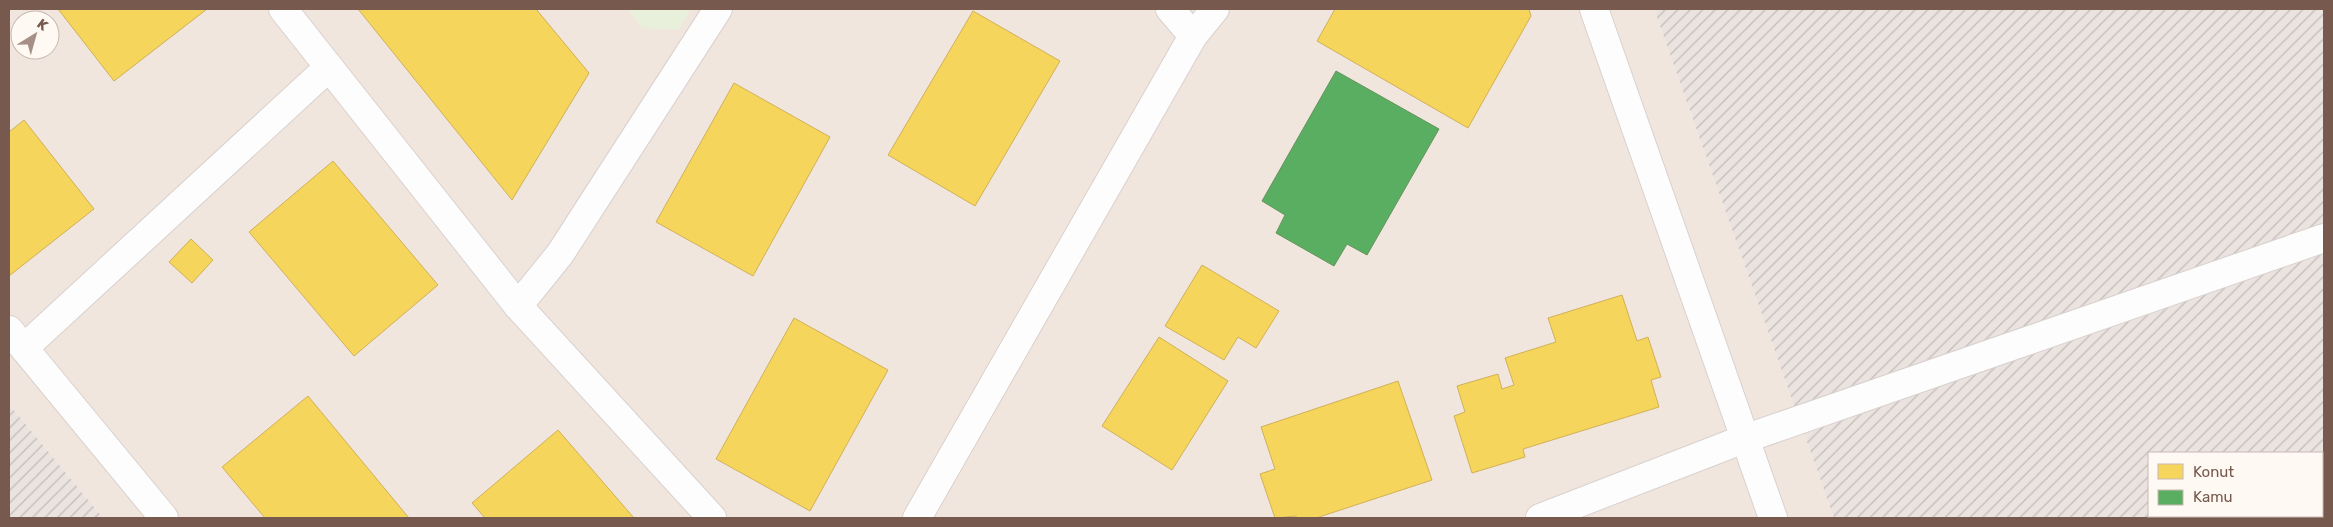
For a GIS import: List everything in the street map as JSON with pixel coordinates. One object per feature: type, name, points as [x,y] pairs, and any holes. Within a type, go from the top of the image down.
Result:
[{"type":"street","points":[[283,9],[518,306],[712,518]]},
{"type":"street","points":[[518,306],[560,254],[718,9]]},
{"type":"street","points":[[1170,9],[1193,36]]},
{"type":"street","points":[[917,518],[1193,36],[1215,9]]},
{"type":"street","points":[[1594,9],[1773,518]]},
{"type":"street","points":[[164,518],[16,339],[329,67]]},
{"type":"street","points":[[1540,518],[1744,439],[2324,238]]},
{"type":"shaded area","points":[[9,9],[1654,9],[1834,518],[103,518],[9,404]]},
{"type":"shaded area","points":[[1654,9],[2324,9],[2324,518],[1834,518]]},
{"type":"shaded area","points":[[9,404],[103,518],[9,518]]},
{"type":"green space","points":[[627,9],[691,9],[679,30],[642,28]]},
{"type":"building: Konut","points":[[58,9],[207,9],[114,81]]},
{"type":"building: Konut","points":[[358,9],[536,9],[589,73],[512,200]]},
{"type":"building: Konut","points":[[1335,9],[1529,9],[1531,16],[1468,128],[1317,41]]},
{"type":"building: Konut","points":[[973,11],[1060,61],[975,206],[888,155]]},
{"type":"building: Konut","points":[[734,83],[830,137],[753,276],[656,222]]},
{"type":"building: Konut","points":[[24,120],[94,209],[9,276],[9,132]]},
{"type":"building: Konut","points":[[333,161],[438,285],[354,356],[249,232]]},
{"type":"building: Konut","points":[[191,239],[213,260],[192,283],[169,262]]},
{"type":"building: Konut","points":[[1202,265],[1279,311],[1256,348],[1238,337],[1224,360],[1165,326]]},
{"type":"building: Konut","points":[[1622,295],[1637,341],[1648,337],[1661,377],[1651,380],[1659,407],[1523,449],[1525,457],[1472,473],[1454,416],[1465,412],[1457,386],[1498,374],[1502,389],[1514,385],[1505,358],[1556,342],[1548,318]]},
{"type":"building: Konut","points":[[794,318],[888,370],[810,511],[716,459]]},
{"type":"building: Konut","points":[[1159,337],[1228,381],[1172,470],[1102,426]]},
{"type":"building: Konut","points":[[1398,381],[1432,480],[1316,518],[1297,518],[1296,516],[1275,518],[1260,474],[1275,469],[1261,427]]},
{"type":"building: Konut","points":[[308,396],[409,518],[265,518],[222,467]]},
{"type":"building: Konut","points":[[558,430],[634,518],[485,518],[472,503]]},
{"type":"building: Kamu","points":[[1336,71],[1439,129],[1367,255],[1347,244],[1334,266],[1276,233],[1285,215],[1262,201]]}]
